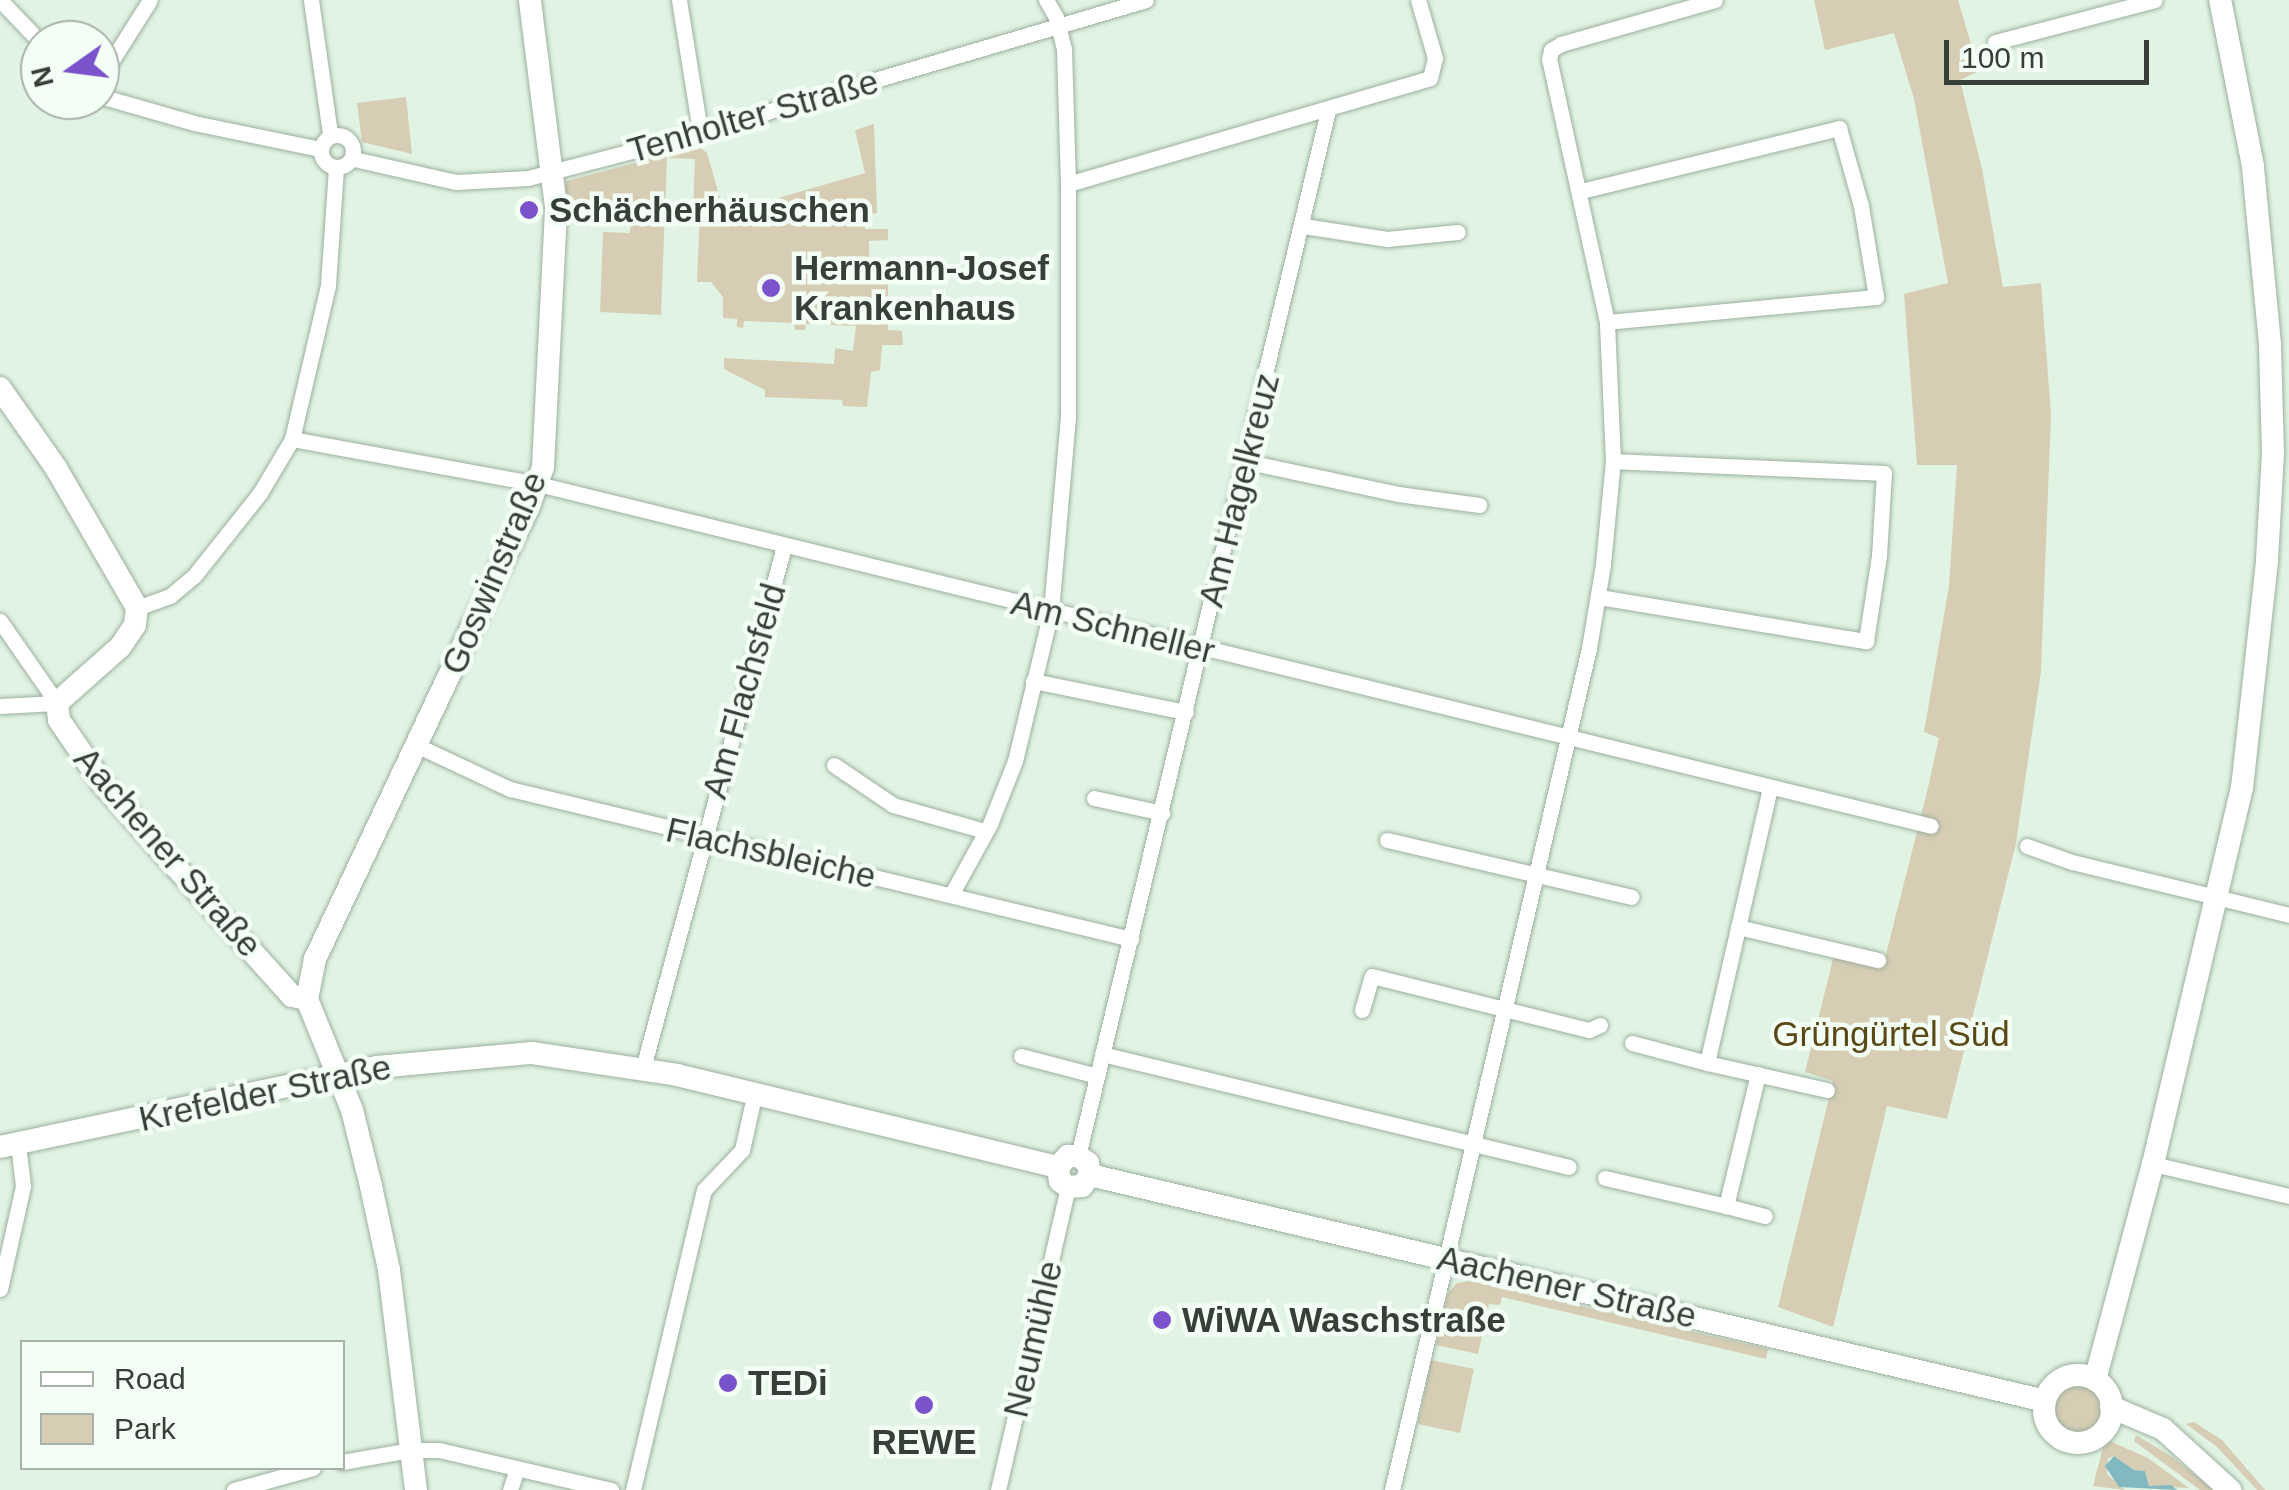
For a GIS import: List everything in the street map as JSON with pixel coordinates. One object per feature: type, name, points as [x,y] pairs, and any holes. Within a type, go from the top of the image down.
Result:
[{"type":"main road","name":"Goswinstraße","points":[[307,999],[315,959],[538,484],[544,449],[554,171],[530,0]]},
{"type":"main road","points":[[2095,1380],[2153,1164],[2242,788],[2268,556],[2273,454],[2270,344],[2256,185],[2220,0]]},
{"type":"main road","points":[[0,388],[56,468],[137,608],[136,624],[120,647],[57,702]]},
{"type":"main road","name":"Aachener Straße","points":[[57,702],[60,720],[102,783],[292,996],[307,999]]},
{"type":"main road","points":[[307,999],[361,1142],[389,1270],[416,1490]]},
{"type":"main road","name":"Aachener Straße","points":[[532,1053],[643,1068],[755,1092],[2045,1400]]},
{"type":"main road","name":"Krefelder Straße","points":[[9,1146],[339,1076],[446,1059],[532,1053]]},
{"type":"main road","points":[[2076,1375],[2095,1380],[2107,1392],[2110,1416],[2085,1443],[2063,1440],[2047,1424],[2045,1400],[2063,1378],[2076,1375]]},
{"type":"main road","points":[[2110,1416],[2195,1456],[2230,1490]]},
{"type":"street","points":[[0,0],[20,21]]},
{"type":"street","points":[[120,47],[150,0]]},
{"type":"street","points":[[311,0],[330,134]]},
{"type":"street","points":[[679,0],[700,131]]},
{"type":"street","points":[[950,895],[985,831],[1014,761],[1051,611],[1068,417],[1068,184],[1064,49],[1046,0]]},
{"type":"street","name":"Tenholter Straße","points":[[354,159],[456,182],[528,178],[1146,0]]},
{"type":"street","points":[[1068,184],[1416,84],[1435,73],[1418,0]]},
{"type":"street","points":[[1392,1490],[1599,597],[1613,462],[1607,322],[1581,190],[1549,75],[1551,50],[1715,0]]},
{"type":"street","points":[[1995,42],[2155,0]]},
{"type":"street","points":[[120,102],[300,149],[320,149],[336,167],[328,286],[292,439],[260,493],[194,576],[170,596],[137,608]]},
{"type":"street","name":"Am Hagelkreuz","points":[[1073,1171],[1248,462],[1328,111]]},
{"type":"street","points":[[1581,190],[1838,128],[1861,206],[1876,297],[1607,322]]},
{"type":"street","points":[[320,149],[322,139],[330,134],[339,135],[352,147],[354,159],[346,167],[336,167]]},
{"type":"street","points":[[1304,226],[1387,238],[1458,232]]},
{"type":"street","name":"Am Schneller","points":[[292,439],[538,484],[1931,826]]},
{"type":"street","points":[[1248,462],[1371,489],[1479,505]]},
{"type":"street","points":[[1599,597],[1866,641],[1879,556],[1884,473],[1613,462]]},
{"type":"street","name":"Am Flachsfeld","points":[[643,1068],[702,838],[784,546]]},
{"type":"street","name":"Aachener Straße","points":[[0,621],[57,702]]},
{"type":"street","points":[[1033,682],[1186,712]]},
{"type":"street","points":[[0,706],[57,702]]},
{"type":"street","name":"Flachsbleiche","points":[[418,746],[510,788],[702,838],[1131,939]]},
{"type":"street","points":[[834,765],[893,805],[985,831]]},
{"type":"street","points":[[1707,1063],[1770,788]]},
{"type":"street","points":[[1094,798],[1162,813]]},
{"type":"street","points":[[1387,840],[1631,897]]},
{"type":"street","points":[[2027,846],[2289,915]]},
{"type":"street","points":[[1738,927],[1878,960]]},
{"type":"street","points":[[1362,1010],[1372,976],[1589,1030],[1600,1025]]},
{"type":"street","points":[[1632,1043],[1826,1090]]},
{"type":"street","points":[[1102,1054],[1569,1167]]},
{"type":"street","points":[[1021,1056],[1097,1076]]},
{"type":"street","points":[[1726,1206],[1758,1074]]},
{"type":"street","points":[[633,1490],[704,1190],[742,1150],[755,1092]]},
{"type":"street","points":[[0,1289],[22,1186],[9,1146]]},
{"type":"street","points":[[2153,1164],[2289,1196]]},
{"type":"street","name":"Neumühle","points":[[998,1490],[1073,1171]]},
{"type":"street","points":[[1605,1178],[1765,1216]]},
{"type":"street","points":[[345,1461],[411,1450],[439,1450],[611,1490]]},
{"type":"street","points":[[510,1490],[516,1468]]},
{"type":"street","points":[[234,1490],[307,1470]]},
{"type":"green space","name":"Grüngürtel Süd","points":[[1814,0],[1958,0],[1979,71],[1960,80],[1982,169],[2003,287],[2041,283],[2051,415],[2041,671],[2016,843],[1947,1119],[1887,1106],[1833,1327],[1778,1307],[1833,1081],[1805,1072],[1835,951],[1884,962],[1927,792],[1939,738],[1924,732],[1949,586],[1957,465],[1917,465],[1904,294],[1948,283],[1914,99],[1894,33],[1825,50]]},
{"type":"green space","points":[[406,97],[412,154],[362,142],[357,103]]},
{"type":"green space","points":[[874,124],[877,213],[866,215],[865,229],[888,229],[888,240],[869,241],[869,277],[888,277],[888,330],[902,331],[903,345],[882,345],[880,370],[871,372],[867,407],[843,406],[842,400],[765,397],[765,390],[724,369],[724,358],[834,364],[835,348],[853,351],[856,326],[806,324],[805,330],[795,330],[794,323],[744,321],[743,328],[737,327],[737,319],[723,318],[723,297],[711,282],[697,282],[700,212],[693,211],[695,159],[667,158],[661,315],[600,312],[603,232],[630,233],[631,212],[561,210],[566,181],[639,162],[654,148],[691,140],[707,153],[724,212],[737,210],[865,173],[855,130]]},
{"type":"green space","points":[[1470,1281],[1768,1349],[1766,1359],[1502,1297],[1500,1305],[1489,1304],[1478,1354],[1436,1345],[1448,1293],[1457,1283]]},
{"type":"green space","points":[[1431,1360],[1474,1369],[1460,1433],[1418,1424]]},
{"type":"green space","points":[[2078,1383],[2096,1390],[2103,1408],[2096,1426],[2078,1433],[2060,1426],[2053,1408],[2060,1390]]},
{"type":"green space","points":[[2194,1422],[2222,1440],[2265,1490],[2257,1490],[2217,1447],[2186,1424]]},
{"type":"green space","points":[[2136,1435],[2171,1456],[2214,1490],[2200,1490],[2134,1441]]},
{"type":"green space","points":[[2105,1439],[2148,1458],[2189,1488],[2149,1486],[2145,1471],[2134,1470],[2114,1456],[2108,1459],[2107,1474],[2125,1490],[2093,1486]]},
{"type":"water","points":[[2114,1456],[2134,1470],[2145,1471],[2149,1486],[2171,1485],[2177,1490],[2119,1487],[2105,1466]]},
{"type":"place","name":"Schächerhäuschen","points":[[529,210]]},
{"type":"place","name":"Hermann-Josef Krankenhaus","points":[[771,288]]},
{"type":"place","name":"WiWA Waschstraße","points":[[1162,1320]]},
{"type":"place","name":"TEDi","points":[[728,1383]]},
{"type":"place","name":"REWE","points":[[924,1405]]}]
